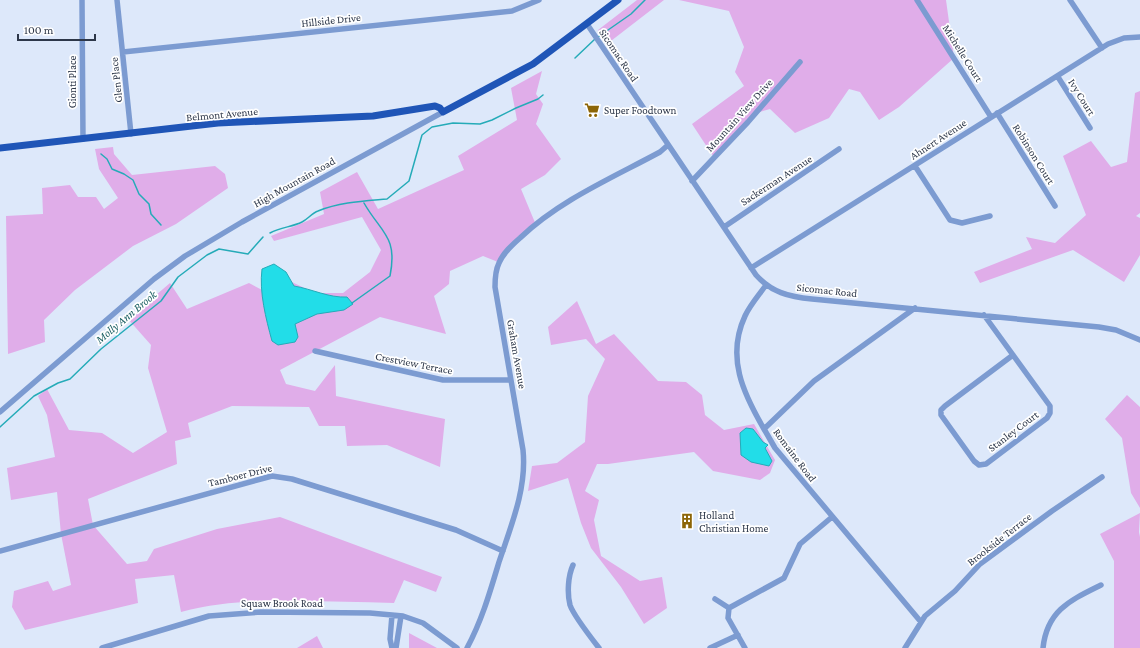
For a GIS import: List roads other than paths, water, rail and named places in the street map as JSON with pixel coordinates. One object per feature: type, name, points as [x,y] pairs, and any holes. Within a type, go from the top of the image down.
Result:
[{"type":"main road","name":"High Mountain Road","points":[[443,112],[533,64],[618,0]]},
{"type":"main road","name":"Belmont Avenue","points":[[0,148],[218,124],[373,116],[435,106],[440,108],[443,112]]},
{"type":"street","name":"Gionti Place","points":[[82,0],[83,139]]},
{"type":"street","name":"Glen Place","points":[[117,0],[131,134]]},
{"type":"street","name":"Hillside Drive","points":[[123,52],[512,11],[539,0]]},
{"type":"street","name":"Michelle Court","points":[[917,0],[991,117]]},
{"type":"street","points":[[1070,0],[1102,48]]},
{"type":"street","name":"Sicomac Road","points":[[586,24],[692,181],[766,286],[791,297],[1109,328],[1131,335],[1140,340]]},
{"type":"street","name":"Ahnert Avenue","points":[[752,268],[1102,48],[1124,38],[1140,37]]},
{"type":"street","name":"Mountain View Drive","points":[[692,181],[758,111],[800,62]]},
{"type":"street","name":"Ivy Court","points":[[1058,77],[1090,128]]},
{"type":"street","name":"High Mountain Road","points":[[0,412],[154,279],[185,256],[242,222],[443,112]]},
{"type":"street","name":"Robinson Court","points":[[997,113],[1055,206]]},
{"type":"street","name":"Graham Avenue","points":[[468,648],[483,615],[516,511],[525,465],[495,287],[495,274],[502,258],[538,221],[562,205],[660,152],[668,146]]},
{"type":"street","name":"Sackerman Avenue","points":[[724,227],[839,149]]},
{"type":"street","points":[[915,166],[950,220],[962,223],[990,216]]},
{"type":"street","points":[[764,429],[743,391],[740,382],[737,354],[738,336],[745,316],[766,286]]},
{"type":"street","name":"Romaine Road","points":[[915,308],[814,381],[764,429],[775,448],[921,622]]},
{"type":"street","name":"Stanley Court","points":[[984,315],[1050,406],[1050,413],[1047,418],[986,464],[979,465],[974,461],[941,415],[941,410],[1013,355]]},
{"type":"street","name":"Crestview Terrace","points":[[315,351],[443,380],[511,380]]},
{"type":"street","name":"Tamboer Drive","points":[[0,551],[272,476],[292,479],[456,530],[503,551]]},
{"type":"street","name":"Brookside Terrace","points":[[905,648],[925,616],[955,591],[980,564],[1052,511],[1102,477]]},
{"type":"street","points":[[729,608],[784,578],[800,544],[832,517]]},
{"type":"street","points":[[573,565],[568,582],[570,605],[599,648]]},
{"type":"street","points":[[1043,648],[1046,633],[1058,611],[1070,601],[1101,585]]},
{"type":"street","points":[[715,599],[729,608]]},
{"type":"street","points":[[729,608],[728,618],[745,648]]},
{"type":"street","name":"Squaw Brook Road","points":[[102,648],[221,614],[331,613],[401,616],[423,623],[457,648]]},
{"type":"street","points":[[392,615],[390,639],[392,648]]},
{"type":"street","points":[[396,648],[401,616]]},
{"type":"street","points":[[710,648],[738,635]]},
{"type":"water","points":[[274,264],[286,272],[294,286],[327,295],[347,297],[353,304],[344,310],[317,314],[295,324],[298,337],[295,342],[278,345],[272,341],[265,315],[261,287],[262,269]]},
{"type":"water","points":[[746,428],[753,429],[763,442],[768,445],[765,448],[772,461],[769,466],[751,462],[741,455],[740,433]]},
{"type":"waterway","name":"Molly Ann Brook","points":[[598,37],[631,14],[645,0]]},
{"type":"waterway","name":"Molly Ann Brook","points":[[575,58],[595,39]]},
{"type":"waterway","name":"Molly Ann Brook","points":[[270,233],[302,222],[316,212],[326,208],[352,202],[387,199],[409,181],[422,135],[432,127],[453,123],[480,124],[538,99],[543,95]]},
{"type":"waterway","points":[[101,154],[107,159],[112,169],[133,180],[139,194],[149,204],[151,214],[161,225]]},
{"type":"waterway","points":[[352,303],[390,276],[392,263],[390,243],[364,203]]},
{"type":"waterway","name":"Molly Ann Brook","points":[[0,427],[34,396],[58,383],[70,379],[101,349],[161,301],[178,277],[207,255],[219,249],[248,254],[263,237]]},
{"type":"place","name":"Super Foodtown","points":[[592,110]]},
{"type":"place","name":"Holland Christian Home","points":[[687,521]]}]
